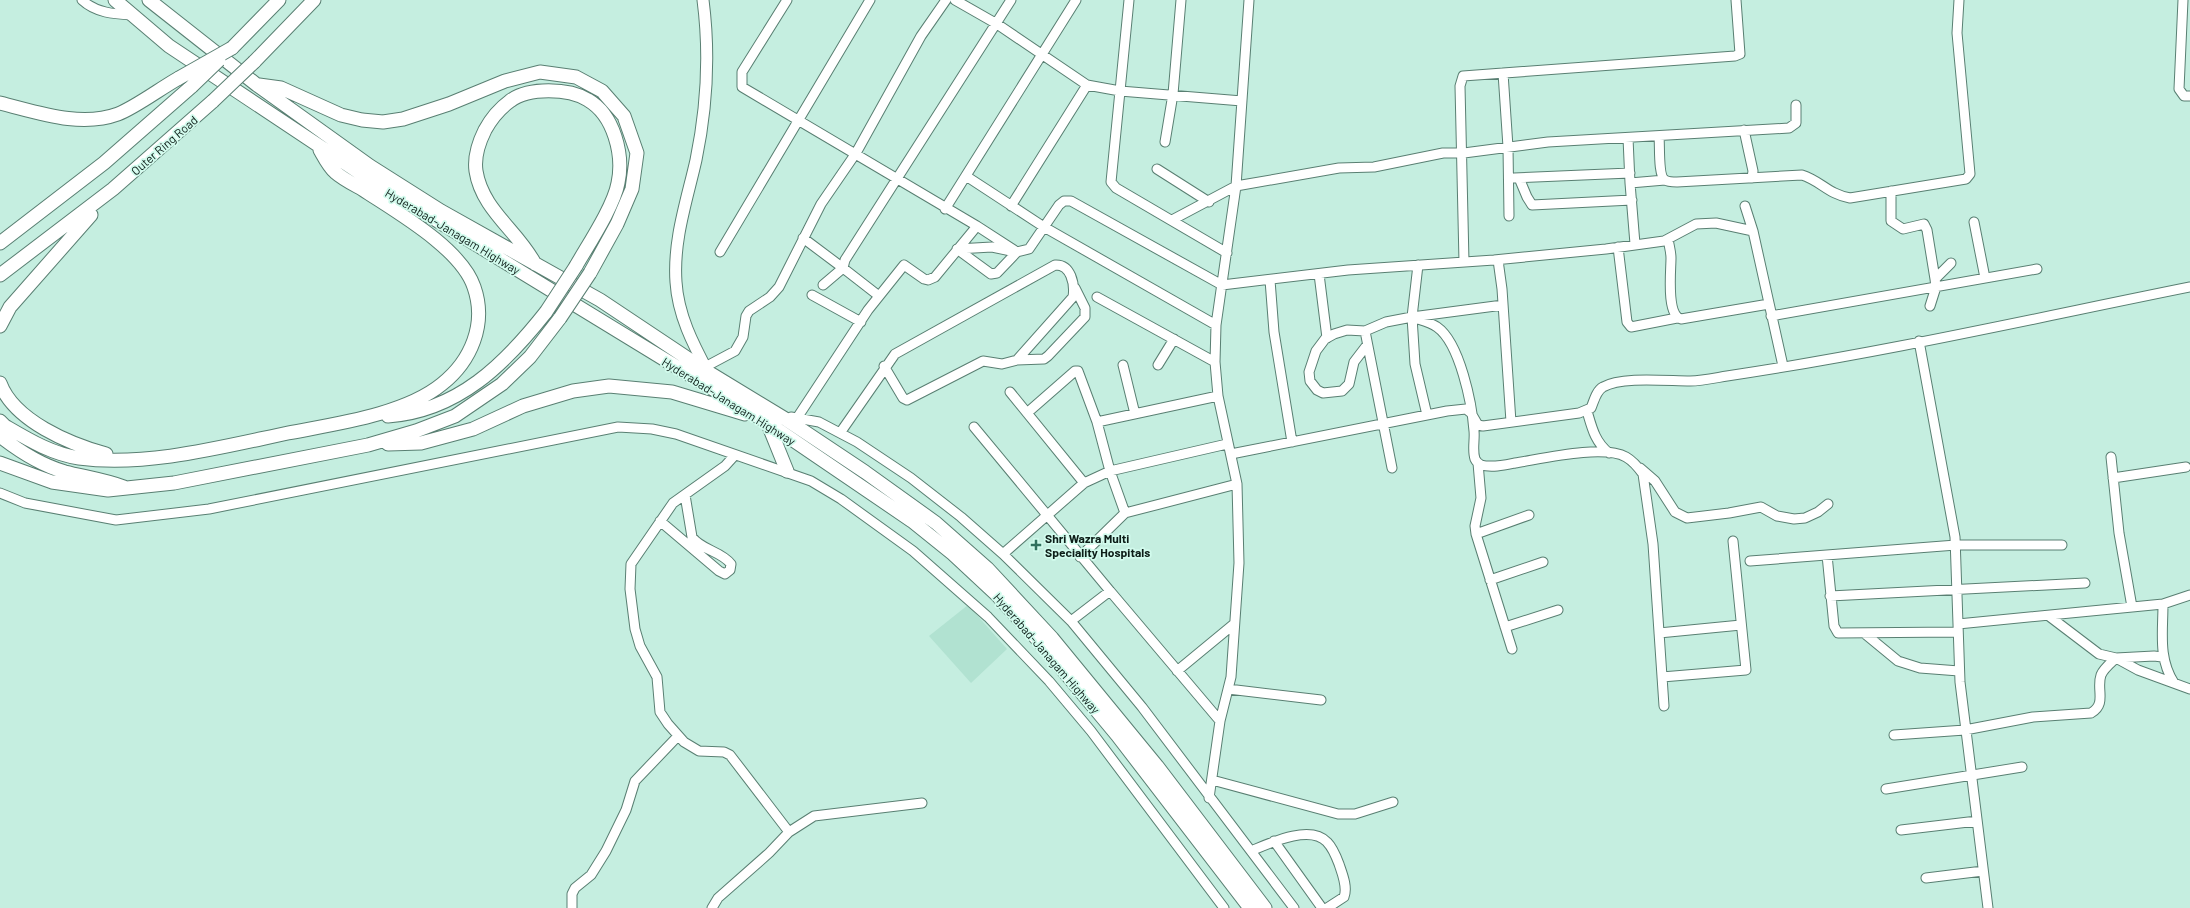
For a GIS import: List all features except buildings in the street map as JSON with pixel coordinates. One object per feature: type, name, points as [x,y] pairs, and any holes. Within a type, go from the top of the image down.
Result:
[{"type":"highway","name":"Hyderabad-Janagam Highway","points":[[115,0],[169,46],[315,144],[369,179],[765,421],[912,520],[953,554],[997,596],[1038,640],[1117,735],[1250,908]]},
{"type":"highway","name":"Hyderabad-Janagam Highway","points":[[149,0],[257,85],[376,170],[441,212],[600,300],[865,472],[936,523],[987,568],[1052,638],[1135,738],[1202,823],[1265,908]]},
{"type":"highway","name":"Outer Ring Road","points":[[0,243],[104,163],[192,86],[279,0]]},
{"type":"highway","name":"Outer Ring Road","points":[[0,275],[113,189],[213,101],[254,62],[314,0]]},
{"type":"highway","points":[[0,102],[44,114],[90,120],[118,114],[232,48]]},
{"type":"highway","points":[[0,463],[52,482],[108,490],[128,488],[181,481],[368,445],[416,432],[455,416],[502,384],[530,357],[560,318],[590,273],[617,224],[632,189],[637,153],[624,116],[602,91],[576,77],[540,72],[505,81],[449,104],[411,116],[383,122],[362,120],[341,115],[281,88],[257,85]]},
{"type":"highway","points":[[0,421],[5,426],[42,447],[79,458],[126,460],[171,455],[362,418],[417,412],[450,399],[487,376],[519,346],[546,312],[576,266],[603,218],[618,183],[620,152],[608,120],[589,100],[566,91],[537,91],[511,100],[491,118],[478,143],[476,171],[486,200],[505,226],[528,250],[536,264]]},
{"type":"highway","points":[[315,144],[334,172],[408,219],[445,248],[464,266],[474,287],[478,308],[477,328],[473,347],[463,363],[442,385],[409,403],[362,418]]},
{"type":"highway","points":[[0,326],[10,307],[113,189]]},
{"type":"highway","points":[[0,383],[2,388],[23,414],[55,435],[92,450],[126,460]]},
{"type":"highway","points":[[368,445],[421,443],[472,428],[523,406],[573,391],[609,386],[672,392],[765,421],[787,471]]},
{"type":"highway","points":[[0,436],[20,452],[64,472],[107,480],[128,488]]},
{"type":"main road","points":[[703,0],[707,31],[706,87],[701,133],[677,241],[676,281],[681,312],[694,346],[707,370]]},
{"type":"street","points":[[82,0],[88,6],[110,14],[132,15]]},
{"type":"street","points":[[787,0],[742,72],[742,87],[746,91],[898,178],[1017,252]]},
{"type":"street","points":[[720,252],[870,0]]},
{"type":"street","points":[[707,370],[731,355],[740,345],[746,316],[749,311],[770,297],[787,275],[803,238],[821,204],[856,153],[921,36],[946,0]]},
{"type":"street","points":[[955,0],[997,24],[1087,85],[1120,90],[1242,101]]},
{"type":"street","points":[[823,285],[843,268],[846,260],[1011,0]]},
{"type":"street","points":[[945,208],[1043,55],[1076,0]]},
{"type":"street","points":[[1130,0],[1111,182],[1116,188],[1227,253]]},
{"type":"street","points":[[1165,142],[1173,94],[1181,0]]},
{"type":"street","points":[[1209,798],[1220,721],[1231,677],[1239,563],[1237,484],[1231,454],[1227,444],[1218,396],[1215,362],[1216,325],[1236,186],[1249,0]]},
{"type":"street","points":[[1464,262],[1460,153],[1460,86],[1463,76],[1735,56],[1740,54],[1736,0]]},
{"type":"street","points":[[1509,178],[1630,178],[1677,182],[1802,175],[1812,178],[1836,195],[1850,198],[1966,179],[1970,174],[1957,33],[1958,0]]},
{"type":"street","points":[[2185,1],[2179,89],[2184,96],[2190,96]]},
{"type":"street","points":[[1503,73],[1508,147],[1509,216]]},
{"type":"street","points":[[1011,206],[1087,85]]},
{"type":"street","points":[[1172,220],[1209,202],[1221,193],[1236,186],[1340,168],[1374,167],[1443,153],[1460,153],[1548,142],[1789,128],[1794,126],[1797,117],[1796,105]]},
{"type":"street","points":[[1744,130],[1753,171],[1752,178]]},
{"type":"street","points":[[1659,136],[1661,170],[1665,180]]},
{"type":"street","points":[[1628,138],[1635,244]]},
{"type":"street","points":[[1157,169],[1209,202]]},
{"type":"street","points":[[966,176],[1044,227],[1216,325]]},
{"type":"street","points":[[1519,178],[1526,197],[1532,205],[1632,200]]},
{"type":"street","points":[[1891,191],[1891,221],[1903,229],[1924,224],[1927,230],[1936,283]]},
{"type":"street","points":[[957,249],[992,247],[1017,252],[1029,249],[1062,202],[1071,201],[1222,286],[1319,274],[1418,265],[1498,260],[1618,247],[1668,239],[1696,224],[1716,224],[1753,231]]},
{"type":"street","points":[[1746,206],[1783,366]]},
{"type":"street","points":[[1974,222],[1985,278]]},
{"type":"street","points":[[797,418],[879,296],[904,265],[924,279],[935,278],[977,226]]},
{"type":"street","points":[[803,238],[879,296]]},
{"type":"street","points":[[1668,239],[1671,256],[1671,299],[1674,313],[1677,318]]},
{"type":"street","points":[[1618,247],[1627,322],[1631,327],[1677,318],[1681,319],[1769,304]]},
{"type":"street","points":[[957,249],[991,274],[997,273],[1017,252]]},
{"type":"street","points":[[1498,260],[1503,305],[1511,422]]},
{"type":"street","points":[[1930,306],[1936,283],[1952,263]]},
{"type":"street","points":[[840,433],[884,366],[895,354],[1055,265],[1061,265],[1067,269],[1085,308],[1085,317],[1044,359],[1017,360],[1002,364],[983,361],[907,400],[903,398],[884,366]]},
{"type":"street","points":[[1418,265],[1412,317],[1415,364],[1427,415]]},
{"type":"street","points":[[1771,316],[1936,283],[1985,278],[2037,269]]},
{"type":"street","points":[[1319,274],[1327,338]]},
{"type":"street","points":[[1270,280],[1274,332],[1292,442]]},
{"type":"street","points":[[1017,360],[1074,297],[1075,288]]},
{"type":"street","points":[[1231,454],[1427,415],[1466,409],[1471,413],[1478,425],[1483,426],[1587,411],[1591,408],[1598,391],[1604,386],[1618,382],[1667,379],[1691,381],[1783,366],[2190,288]]},
{"type":"street","points":[[812,295],[861,322]]},
{"type":"street","points":[[1097,297],[1215,362]]},
{"type":"street","points":[[1367,345],[1354,362],[1349,384],[1342,391],[1324,393],[1317,390],[1310,381],[1309,372],[1316,351],[1327,338],[1347,330],[1365,330],[1386,322],[1412,317],[1503,305]]},
{"type":"street","points":[[1412,317],[1437,327],[1450,340],[1459,359],[1471,413],[1474,431],[1475,458],[1478,463],[1481,498],[1475,526],[1476,534],[1512,649]]},
{"type":"street","points":[[1365,330],[1385,424],[1392,468]]},
{"type":"street","points":[[1158,365],[1174,340]]},
{"type":"street","points":[[1919,341],[1946,481],[1956,545],[1959,671],[1976,821],[1988,908]]},
{"type":"street","points":[[1123,365],[1135,414]]},
{"type":"street","points":[[1027,413],[1075,371],[1080,373],[1097,422],[1110,471],[1125,513]]},
{"type":"street","points":[[1010,392],[1084,483]]},
{"type":"street","points":[[1097,422],[1218,396]]},
{"type":"street","points":[[1587,411],[1595,438],[1600,446],[1609,453]]},
{"type":"street","points":[[778,415],[819,422],[857,442],[911,478],[961,517],[1003,554],[1071,621],[1142,707],[1209,798],[1294,908]]},
{"type":"street","points":[[0,493],[25,503],[116,520],[208,509],[618,427],[652,429],[676,434],[735,455],[787,471],[811,481],[841,499],[885,530],[913,551],[988,617],[1049,681],[1091,731],[1224,908]]},
{"type":"street","points":[[974,427],[1048,515],[1080,557],[1220,721]]},
{"type":"street","points":[[1003,554],[1084,483],[1110,471],[1227,444]]},
{"type":"street","points":[[1478,463],[1482,465],[1498,466],[1583,452],[1609,453],[1626,457],[1655,481],[1675,512],[1687,518],[1729,513],[1761,507],[1777,516],[1799,518],[1818,512],[1828,504]]},
{"type":"street","points":[[735,455],[725,466],[673,503],[631,564],[630,589],[635,629],[640,646],[657,678],[660,712],[678,736],[684,742],[699,751],[724,752],[730,755],[789,832]]},
{"type":"street","points":[[2111,457],[2119,533],[2132,607]]},
{"type":"street","points":[[1638,466],[1643,474],[1645,484],[1653,544],[1664,706]]},
{"type":"street","points":[[2113,478],[2186,467]]},
{"type":"street","points":[[1080,557],[1125,513],[1237,484]]},
{"type":"street","points":[[660,521],[719,571],[726,574],[730,570],[732,564],[727,558],[695,542],[692,537],[685,495]]},
{"type":"street","points":[[1476,534],[1529,515]]},
{"type":"street","points":[[1662,677],[1746,670],[1733,542]]},
{"type":"street","points":[[1750,561],[1956,545],[2062,545]]},
{"type":"street","points":[[1827,555],[1834,626],[1838,633],[1958,628],[2049,616],[2162,604],[2190,595]]},
{"type":"street","points":[[1490,580],[1543,562]]},
{"type":"street","points":[[1830,596],[1956,588],[2085,583]]},
{"type":"street","points":[[1071,621],[1110,591]]},
{"type":"street","points":[[2162,604],[2162,657],[2166,670],[2174,683]]},
{"type":"street","points":[[1505,627],[1558,610]]},
{"type":"street","points":[[2049,616],[2090,649],[2099,654],[2116,658],[2138,670],[2190,689]]},
{"type":"street","points":[[1177,671],[1234,624]]},
{"type":"street","points":[[1659,633],[1742,626]]},
{"type":"street","points":[[1864,633],[1898,661],[1920,668],[1959,671]]},
{"type":"street","points":[[1894,735],[1965,730],[2033,718],[2091,713],[2098,707],[2100,702],[2101,675],[2116,658],[2162,657]]},
{"type":"street","points":[[1228,689],[1321,700]]},
{"type":"street","points":[[572,908],[572,894],[575,888],[591,875],[606,851],[626,810],[635,781],[678,736]]},
{"type":"street","points":[[1886,789],[2022,767]]},
{"type":"street","points":[[1212,780],[1338,814],[1355,814],[1393,802]]},
{"type":"street","points":[[712,908],[718,898],[769,853],[789,832],[814,816],[922,803]]},
{"type":"street","points":[[1901,830],[1976,821]]},
{"type":"street","points":[[1251,851],[1274,841],[1293,836],[1315,834],[1327,841],[1334,851],[1340,868],[1345,893],[1344,897],[1327,908]]},
{"type":"street","points":[[1274,841],[1322,908]]},
{"type":"street","points":[[1926,878],[1983,871]]},
{"type":"shaded area","points":[[968,605],[1007,649],[971,683],[929,636]]},
{"type":"place","name":"Shri Wazra Multi Speciality Hospitals","points":[[1036,545]]}]
